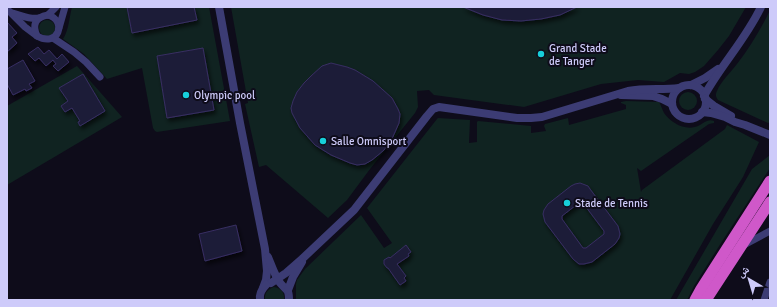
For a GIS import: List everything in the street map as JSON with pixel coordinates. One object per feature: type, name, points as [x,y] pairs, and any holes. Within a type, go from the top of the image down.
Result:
[{"type":"highway","points":[[694,300],[770,181]]},
{"type":"highway","points":[[706,300],[770,202]]},
{"type":"street","points":[[8,10],[35,19],[48,15],[56,7]]},
{"type":"street","points":[[8,10],[25,27],[45,40],[53,38],[58,32],[65,7]]},
{"type":"street","points":[[219,7],[265,249],[267,272],[260,300]]},
{"type":"street","points":[[745,125],[711,104],[705,97],[700,90],[691,85],[685,85],[674,93],[672,104],[675,112],[682,117],[695,117],[702,112],[705,106],[705,97],[714,78],[747,32],[761,7]]},
{"type":"street","points":[[48,15],[57,21],[59,28]]},
{"type":"street","points":[[37,36],[35,25],[39,18]]},
{"type":"street","points":[[53,38],[74,52],[100,77]]},
{"type":"street","points":[[691,85],[705,78],[723,65]]},
{"type":"street","points":[[263,288],[276,282],[357,206],[433,109],[439,108],[517,118],[531,118],[542,117],[601,98],[633,90],[663,90],[679,88]]},
{"type":"street","points":[[618,94],[626,96],[653,96],[672,104]]},
{"type":"street","points":[[702,112],[712,113],[745,125],[768,136]]},
{"type":"street","points":[[740,246],[770,231]]},
{"type":"street","points":[[265,249],[276,282],[285,286],[288,290],[289,300]]},
{"type":"street","points":[[288,290],[297,270],[309,252]]},
{"type":"street","points":[[764,300],[770,282]]},
{"type":"green space","name":"Olympic pool","points":[[72,7],[209,7],[230,121],[157,132],[155,131],[153,128],[142,68],[107,79],[84,54],[63,39],[68,28]]},
{"type":"green space","name":"Grand Stade de Tanger","points":[[231,7],[746,7],[729,36],[704,66],[689,74],[680,73],[664,82],[638,80],[601,84],[524,107],[434,95],[429,90],[417,91],[418,107],[415,113],[347,200],[328,218],[266,165],[259,167],[245,104],[248,103]]},
{"type":"green space","points":[[770,10],[770,122],[768,123],[718,100],[716,95],[721,84],[751,44]]},
{"type":"green space","points":[[47,20],[53,22],[55,28],[53,34],[47,36],[41,34],[39,28],[41,22]]},
{"type":"green space","points":[[77,66],[122,117],[7,185],[7,106]]},
{"type":"green space","points":[[688,92],[694,95],[697,101],[694,107],[688,110],[682,107],[679,101],[682,95]]},
{"type":"green space","points":[[621,102],[659,102],[667,117],[680,126],[690,128],[708,121],[714,121],[714,123],[709,124],[641,171],[637,168],[641,192],[725,129],[727,125],[759,142],[743,177],[713,224],[670,300],[296,300],[297,280],[305,269],[361,215],[384,248],[392,243],[367,208],[438,118],[470,120],[469,143],[477,142],[478,121],[531,126],[531,133],[546,131],[544,126],[545,124],[568,118],[569,125],[626,109],[626,105]]},
{"type":"green space","points":[[770,155],[770,168],[721,243],[687,300],[676,300],[752,169]]},
{"type":"green space","points":[[274,287],[279,288],[282,291],[284,300],[265,300],[265,295],[267,292]]},
{"type":"building","points":[[127,7],[194,7],[197,20],[132,33]]},
{"type":"building","points":[[463,7],[577,7],[560,15],[521,21],[502,20],[483,15]]},
{"type":"building","points":[[7,22],[17,33],[12,37],[17,43],[7,52]]},
{"type":"building","points":[[38,47],[44,54],[49,50],[57,59],[62,54],[69,62],[58,71],[53,66],[56,64],[53,60],[46,66],[39,58],[35,61],[28,54]]},
{"type":"building","points":[[203,48],[214,110],[167,118],[157,56]]},
{"type":"building","points":[[23,60],[35,81],[29,84],[32,88],[26,91],[25,89],[13,95],[7,84],[7,69]]},
{"type":"building","points":[[331,63],[355,70],[373,81],[392,98],[400,114],[399,123],[391,141],[384,150],[365,164],[357,165],[350,163],[331,155],[315,145],[300,128],[292,113],[291,108],[293,101],[297,92],[304,83],[322,66]]},
{"type":"building","points":[[83,74],[105,111],[80,126],[78,122],[80,121],[72,108],[65,112],[61,106],[68,101],[59,88]]},
{"type":"building","points":[[580,183],[588,186],[618,226],[620,234],[615,244],[592,262],[584,264],[579,264],[573,259],[545,222],[543,214],[548,204],[575,184]],"holes":[[[580,202],[583,203],[604,231],[604,234],[586,248],[583,248],[562,219],[562,216]]]},
{"type":"building","points":[[236,225],[242,251],[205,261],[199,234]]},
{"type":"building","points":[[406,245],[411,252],[408,254],[409,256],[397,264],[406,276],[404,278],[406,281],[400,285],[384,264],[384,260],[389,257],[390,258]]},
{"type":"place","name":"Grand Stade de Tanger","points":[[541,54]]},
{"type":"place","name":"Olympic pool","points":[[186,95]]},
{"type":"place","name":"Salle Omnisport","points":[[323,141]]},
{"type":"place","name":"Stade de Tennis","points":[[567,203]]}]
